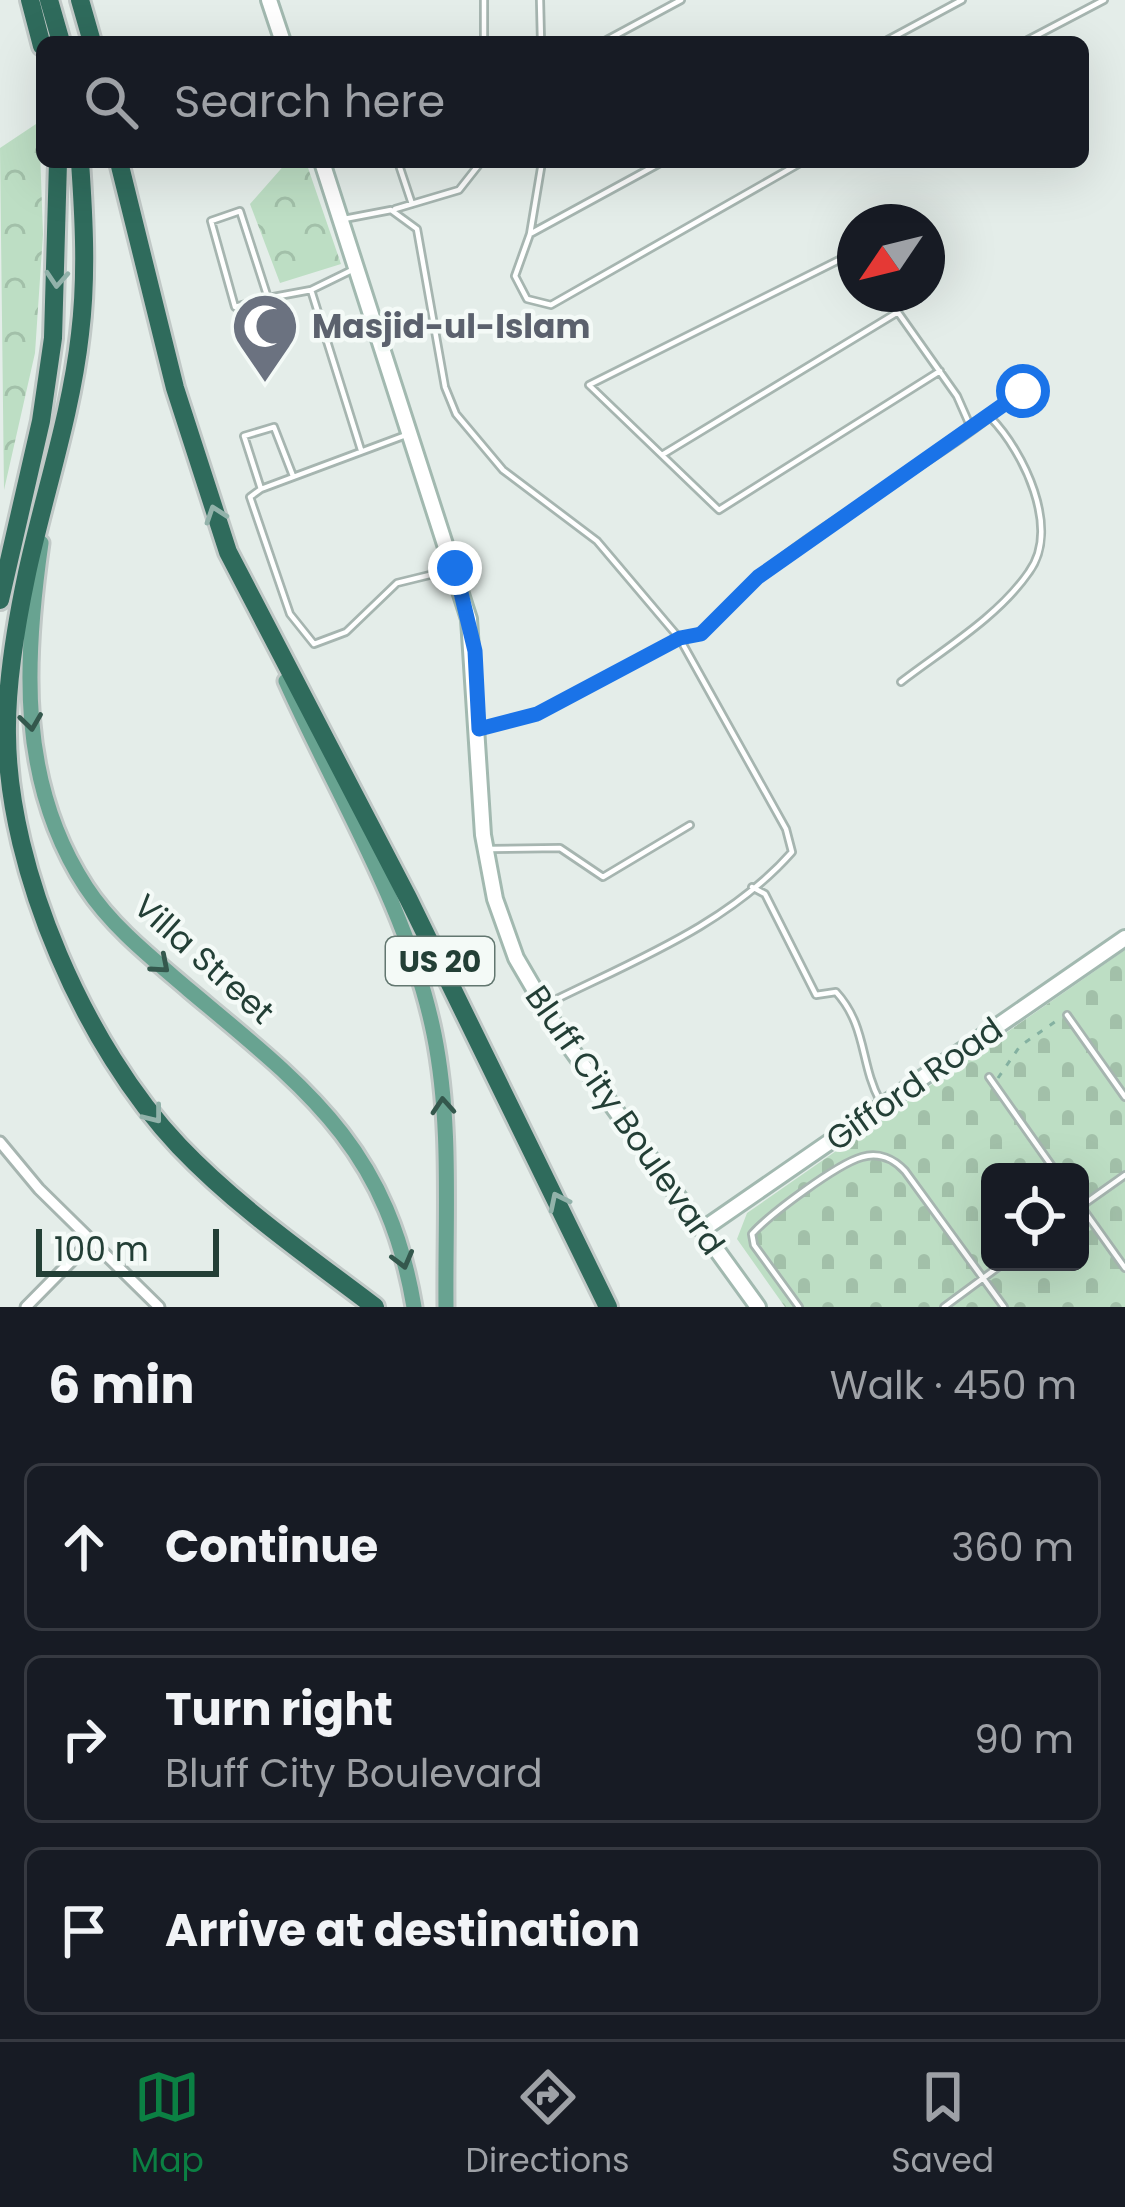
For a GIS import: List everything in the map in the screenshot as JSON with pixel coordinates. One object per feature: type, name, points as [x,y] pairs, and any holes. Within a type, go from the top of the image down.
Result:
[{"type":"highway","points":[[30,0],[39,36]]},
{"type":"highway","points":[[49,0],[60,36]]},
{"type":"highway","points":[[80,0],[90,36]]},
{"type":"highway","points":[[0,600],[41,421],[53,338],[58,168]]},
{"type":"highway","points":[[15,818],[7,736],[11,670],[80,334],[85,243],[80,168]]},
{"type":"highway","name":"US 20","points":[[120,168],[175,388],[228,552],[260,622],[408,898],[608,1307]]},
{"type":"highway","points":[[0,750],[15,818],[63,963],[134,1089],[177,1144],[222,1188],[375,1307]]},
{"type":"main road","name":"Villa Street","points":[[50,481],[27,691],[39,780],[62,843],[87,889],[126,935],[298,1081],[339,1124],[386,1205],[405,1260],[414,1307]]},
{"type":"main road","points":[[260,622],[394,909],[429,1015],[444,1108],[446,1307]]},
{"type":"street","points":[[269,0],[277,36]]},
{"type":"street","name":"Bluff City Boulevard","points":[[324,168],[455,568],[475,651],[485,849],[504,926],[542,1007],[758,1307]]},
{"type":"street","name":"Gifford Road","points":[[702,1230],[1125,938]]},
{"type":"street","points":[[0,1142],[159,1307]]},
{"type":"street","points":[[26,1307],[92,1240]]},
{"type":"lane","points":[[484,0],[484,36]]},
{"type":"lane","points":[[539,0],[541,36]]},
{"type":"lane","points":[[614,36],[681,0]]},
{"type":"lane","points":[[895,36],[962,0]]},
{"type":"lane","points":[[1035,36],[1104,0]]},
{"type":"lane","points":[[400,168],[412,204]]},
{"type":"lane","points":[[340,220],[391,211],[459,190],[476,168]]},
{"type":"lane","points":[[541,168],[530,234],[515,276],[527,299],[551,305],[791,168]]},
{"type":"lane","points":[[530,234],[651,168]]},
{"type":"lane","points":[[268,298],[240,211],[211,221],[235,307],[311,290],[356,268]]},
{"type":"lane","points":[[391,211],[417,230],[445,387],[456,414],[503,470],[597,541],[680,638],[711,703],[787,829],[792,852],[667,948],[542,1007]]},
{"type":"lane","points":[[837,262],[589,385],[719,510],[940,371]]},
{"type":"lane","points":[[311,290],[361,450]]},
{"type":"lane","points":[[662,455],[898,312],[940,371],[972,430]]},
{"type":"lane","points":[[479,729],[537,714],[680,638],[701,634],[758,577],[991,418],[1023,391]]},
{"type":"lane","points":[[901,682],[993,612],[1033,568],[1038,527],[1028,464],[991,418]]},
{"type":"lane","points":[[261,489],[244,436],[274,427],[293,476]]},
{"type":"lane","points":[[412,433],[293,476],[250,497],[290,614],[314,644],[346,632],[397,583],[455,568]]},
{"type":"lane","points":[[485,849],[560,848],[603,877],[690,825]]},
{"type":"lane","points":[[752,887],[765,895],[816,995],[836,992],[854,1016],[865,1044],[865,1073],[883,1106]]},
{"type":"lane","points":[[1067,1015],[1125,1097]]},
{"type":"lane","points":[[989,1077],[1050,1163]]},
{"type":"lane","points":[[799,1307],[751,1237],[852,1162],[880,1156],[905,1171],[1004,1307]]},
{"type":"lane","points":[[1089,1200],[1125,1175]]},
{"type":"lane","points":[[1089,1218],[1125,1268]]},
{"type":"lane","points":[[944,1307],[992,1271]]},
{"type":"path","points":[[994,1084],[1020,1046],[1067,1015]]},
{"type":"green space","points":[[36,124],[43,234],[35,353],[4,490],[0,148]]},
{"type":"green space","points":[[282,168],[308,168],[341,264],[280,283],[250,204]]},
{"type":"green space","points":[[1125,950],[1125,1307],[785,1307],[737,1239],[747,1213]]},
{"type":"place","name":"Masjid-ul-Islam","points":[[265,385]]},
{"type":"route","points":[[455,568],[475,651],[479,729],[537,714],[680,638],[701,634],[758,577],[1023,391]]}]
